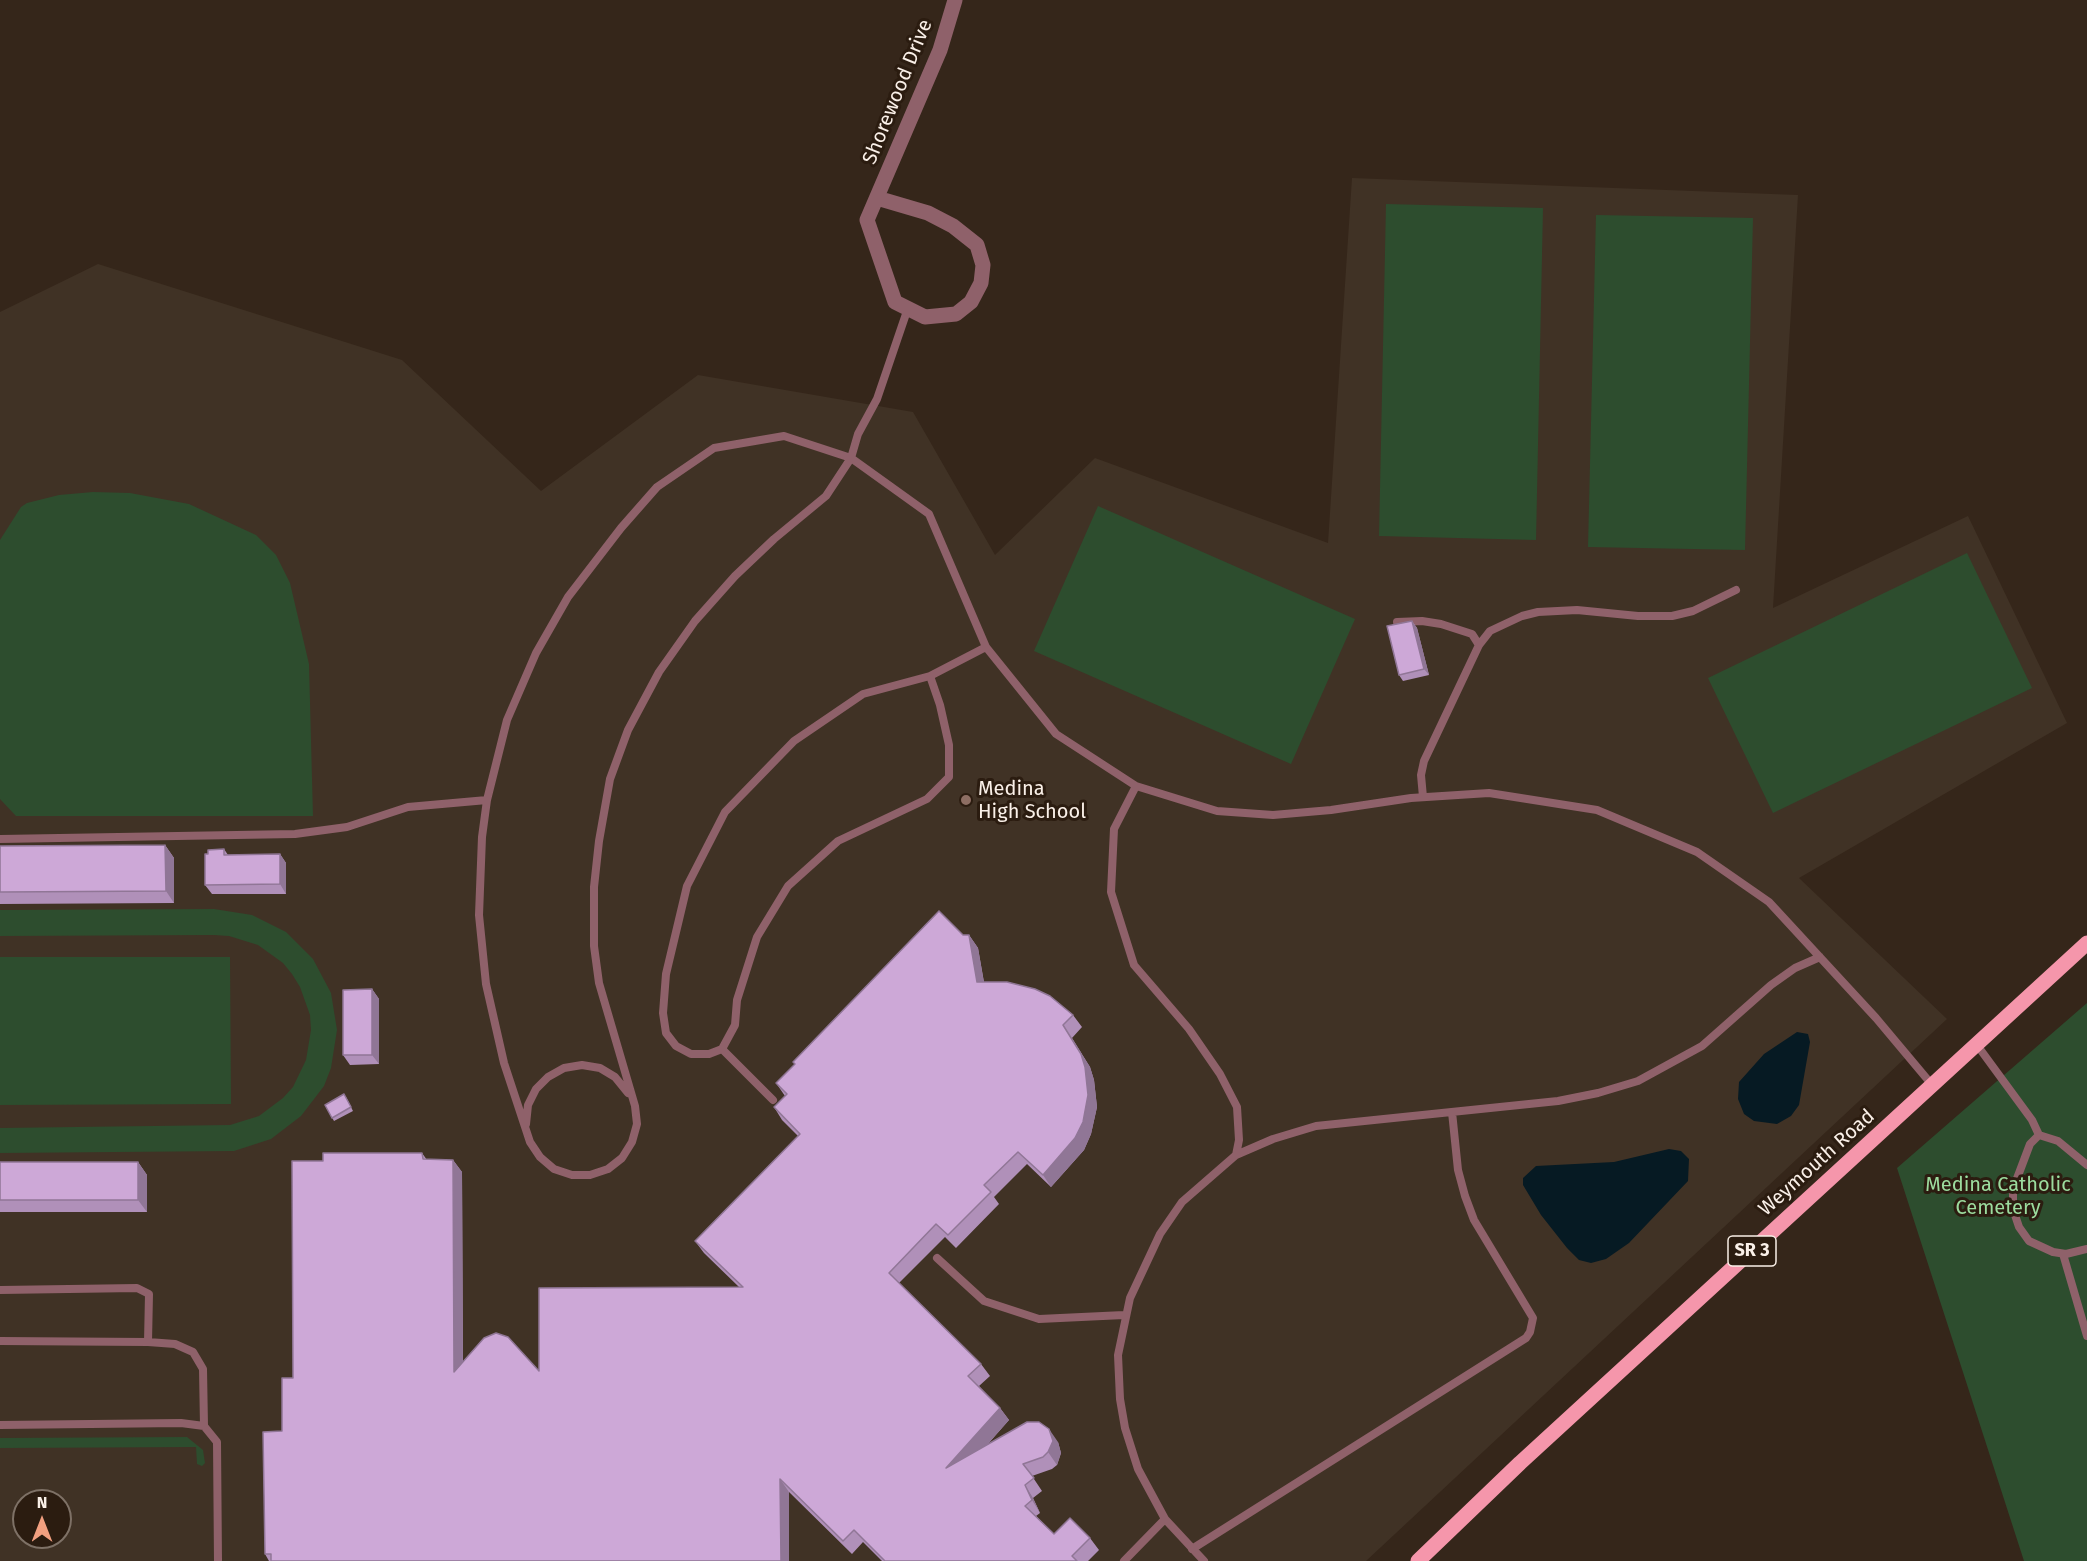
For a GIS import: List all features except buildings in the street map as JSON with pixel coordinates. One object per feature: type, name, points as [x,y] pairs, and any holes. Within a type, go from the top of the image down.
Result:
[{"type":"main road","name":"Weymouth Road","points":[[1418,1561],[1520,1463],[2087,943]]},
{"type":"street","name":"Shorewood Drive","points":[[908,308],[895,302],[867,220],[940,50],[955,0]]},
{"type":"street","points":[[877,198],[928,213],[953,226],[977,245],[983,264],[981,283],[971,302],[956,314],[925,317],[908,308]]},
{"type":"lane","points":[[908,308],[886,378],[858,434],[850,458],[826,496],[774,539],[735,576],[695,621],[659,672],[628,730],[610,780],[598,853],[594,946],[599,982],[635,1106],[637,1124],[632,1142],[622,1158],[608,1169],[590,1175],[572,1175],[554,1169],[540,1157],[530,1142],[504,1063],[486,984],[479,915],[482,837],[487,800],[507,720],[536,653],[568,597],[621,528],[657,488],[714,448],[784,436],[850,458],[929,514],[986,647],[1056,734],[1136,786],[1217,811],[1273,815],[1423,797],[1489,793],[1597,810],[1697,852],[1769,902],[1876,1018],[1933,1086]]},
{"type":"lane","points":[[1423,797],[1421,776],[1424,761],[1479,645],[1490,631],[1522,616],[1577,610],[1638,616],[1672,616],[1694,611],[1736,590]]},
{"type":"lane","points":[[1397,621],[1441,624],[1472,634],[1479,645]]},
{"type":"lane","points":[[930,676],[949,745],[949,777],[927,799],[838,842],[788,886],[757,938],[737,1000],[735,1025],[722,1049],[709,1054],[691,1054],[676,1046],[666,1033],[663,1013],[666,974],[687,886],[725,812],[794,741],[863,694],[930,676],[986,647]]},
{"type":"lane","points":[[1136,786],[1114,829],[1111,892],[1134,965],[1189,1029],[1220,1074],[1237,1107],[1239,1140],[1236,1155]]},
{"type":"lane","points":[[0,839],[324,832],[357,825],[408,807],[487,800]]},
{"type":"lane","points":[[1204,1561],[1166,1519],[1138,1469],[1125,1428],[1120,1399],[1118,1355],[1124,1315],[1143,1267],[1160,1234],[1182,1203],[1236,1155],[1273,1139],[1316,1126],[1558,1101],[1598,1093],[1638,1081],[1702,1046],[1771,985],[1795,968],[1820,957]]},
{"type":"lane","points":[[1977,1045],[2032,1120],[2039,1135],[2058,1141],[2087,1166]]},
{"type":"lane","points":[[722,1049],[773,1100]]},
{"type":"lane","points":[[530,1142],[526,1124],[528,1105],[536,1089],[548,1077],[564,1068],[582,1065],[600,1068],[615,1077],[627,1090],[635,1106]]},
{"type":"lane","points":[[1192,1549],[1526,1338],[1530,1332],[1533,1318],[1474,1220],[1465,1196],[1458,1170],[1452,1112]]},
{"type":"lane","points":[[2039,1135],[2030,1144],[2013,1189],[2013,1209],[2019,1227],[2029,1240],[2042,1248],[2063,1254],[2087,1249]]},
{"type":"lane","points":[[2063,1254],[2087,1336]]},
{"type":"lane","points":[[937,1258],[984,1300],[1039,1319],[1124,1315]]},
{"type":"lane","points":[[0,1290],[137,1288],[149,1294],[148,1342]]},
{"type":"lane","points":[[0,1341],[148,1342],[175,1344],[193,1352],[203,1369],[204,1426],[217,1442],[218,1561]]},
{"type":"lane","points":[[0,1425],[181,1423],[204,1426]]},
{"type":"lane","points":[[1124,1561],[1166,1519]]},
{"type":"shaded area","name":"Medina High School","points":[[1352,178],[1798,195],[1773,608],[1968,516],[2067,723],[1799,878],[1947,1019],[1366,1561],[0,1561],[0,312],[98,264],[402,360],[541,491],[698,375],[913,412],[995,555],[1095,458],[1328,543]]},
{"type":"green space","points":[[1386,204],[1543,208],[1536,540],[1379,536]]},
{"type":"green space","points":[[1596,215],[1753,218],[1745,550],[1588,547]]},
{"type":"green space","points":[[93,492],[130,493],[189,504],[256,535],[276,555],[290,583],[309,664],[313,816],[16,816],[0,799],[0,540],[21,507],[27,503],[59,495]]},
{"type":"green space","points":[[1098,506],[1355,619],[1291,764],[1034,651]]},
{"type":"green space","points":[[1967,553],[2032,688],[1773,813],[1708,678]]},
{"type":"green space","points":[[214,909],[252,915],[286,932],[313,959],[331,993],[337,1030],[331,1068],[324,1086],[301,1116],[271,1139],[234,1151],[0,1153],[0,1128],[230,1125],[259,1116],[283,1098],[293,1087],[306,1060],[311,1030],[310,1015],[300,987],[292,974],[283,963],[258,945],[229,936],[214,935],[0,936],[0,910]]},
{"type":"green space","points":[[0,957],[230,957],[231,1104],[0,1105]]},
{"type":"green space","name":"Medina Catholic Cemetery","points":[[2087,1003],[2087,1561],[2024,1561],[1897,1168]]},
{"type":"green space","points":[[187,1437],[203,1450],[205,1463],[202,1466],[197,1464],[196,1447],[0,1448],[0,1438]]},
{"type":"water","points":[[1797,1032],[1808,1034],[1810,1042],[1799,1105],[1791,1116],[1777,1124],[1754,1121],[1744,1114],[1738,1099],[1739,1082],[1764,1054]]},
{"type":"water","points":[[1669,1149],[1681,1151],[1689,1159],[1688,1181],[1629,1243],[1606,1259],[1591,1263],[1579,1260],[1567,1248],[1541,1215],[1523,1185],[1523,1178],[1536,1166],[1614,1162]]},
{"type":"place","name":"Medina High School","points":[[966,800]]}]
